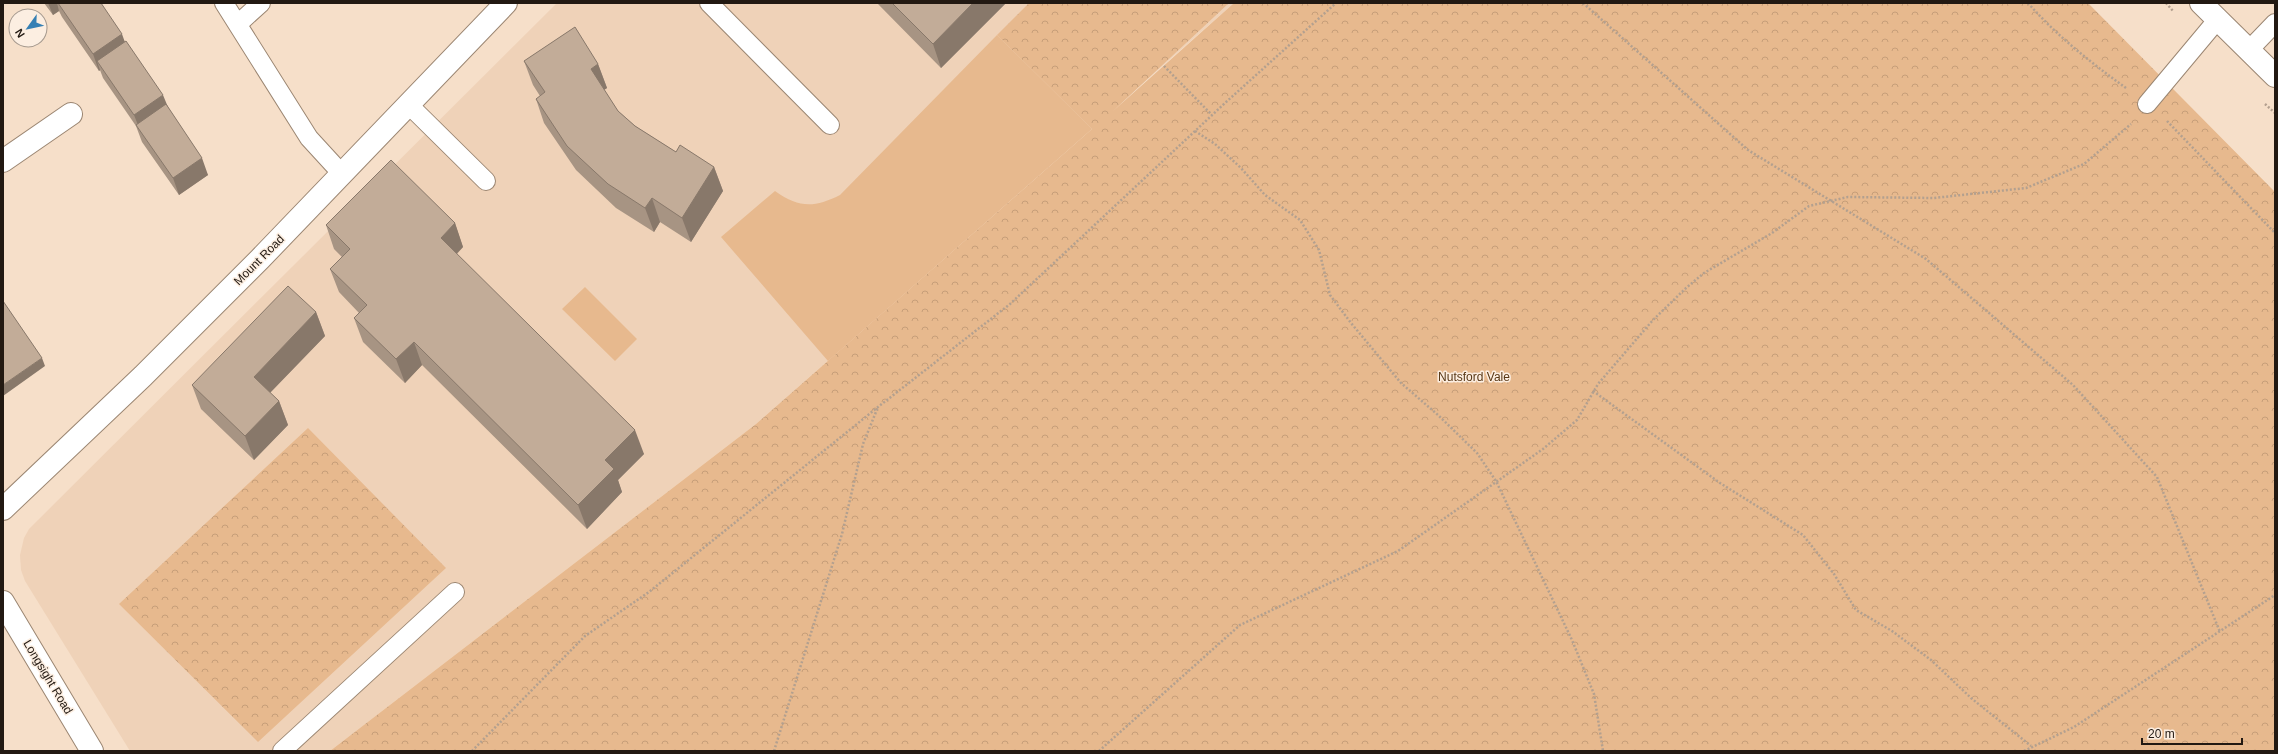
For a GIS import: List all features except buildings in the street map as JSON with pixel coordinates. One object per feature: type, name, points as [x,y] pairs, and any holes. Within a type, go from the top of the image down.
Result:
[{"type":"main road","name":"Mount Road","points":[[3,509],[143,376],[260,260],[506,3]]},
{"type":"main road","points":[[2200,3],[2275,76]]},
{"type":"main road","points":[[3,161],[71,114]]},
{"type":"main road","name":"Longsight Road","points":[[3,602],[92,751]]},
{"type":"lane","points":[[224,3],[310,138],[342,174]]},
{"type":"lane","points":[[238,24],[262,3]]},
{"type":"lane","points":[[709,3],[830,125]]},
{"type":"lane","points":[[2148,104],[2218,19]]},
{"type":"lane","points":[[2249,50],[2275,23]]},
{"type":"lane","points":[[409,105],[486,181]]},
{"type":"lane","points":[[282,751],[455,592]]},
{"type":"path","points":[[472,751],[585,636],[649,592],[878,407],[1010,304],[1039,274],[1336,3]]},
{"type":"path","points":[[1582,3],[1748,150],[1926,259],[2073,385],[2158,477],[2220,632]]},
{"type":"path","points":[[1164,66],[1212,115]]},
{"type":"path","points":[[1100,751],[1240,625],[1398,550],[1543,449],[1577,420],[1593,392],[1624,352],[1653,320],[1704,273],[1772,233],[1809,206],[1848,197],[1876,196],[1934,198],[2026,188],[2084,164],[2127,130],[2148,104]]},
{"type":"path","points":[[1195,131],[1215,144],[1241,168],[1265,195],[1300,220],[1319,250],[1330,295],[1351,323],[1401,383],[1438,415],[1477,453],[1496,481],[1508,503],[1542,579],[1572,640],[1594,694],[1603,751]]},
{"type":"path","points":[[1593,392],[1720,483],[1803,536],[1834,574],[1856,610],[1892,631],[1931,660],[1971,698],[2032,746]]},
{"type":"path","points":[[774,751],[842,534],[863,444],[878,407]]},
{"type":"path","points":[[2024,751],[2074,727],[2101,707],[2164,670],[2275,595]]},
{"type":"shaded area","points":[[557,3],[1234,3],[756,424],[330,751],[130,751],[25,581],[21,570],[20,555],[24,538],[29,529]]},
{"type":"green space","name":"Nutsford Vale","points":[[1029,3],[1229,3],[1112,112],[1234,3],[2088,3],[2275,192],[2275,751],[330,751],[756,424],[1092,129],[997,35]]},
{"type":"green space","points":[[997,35],[1092,129],[828,361],[721,237],[775,191],[792,201],[807,204],[822,202],[840,195]]},
{"type":"green space","points":[[585,287],[637,339],[615,361],[562,309]]},
{"type":"green space","points":[[308,428],[446,568],[258,742],[119,604]]}]
